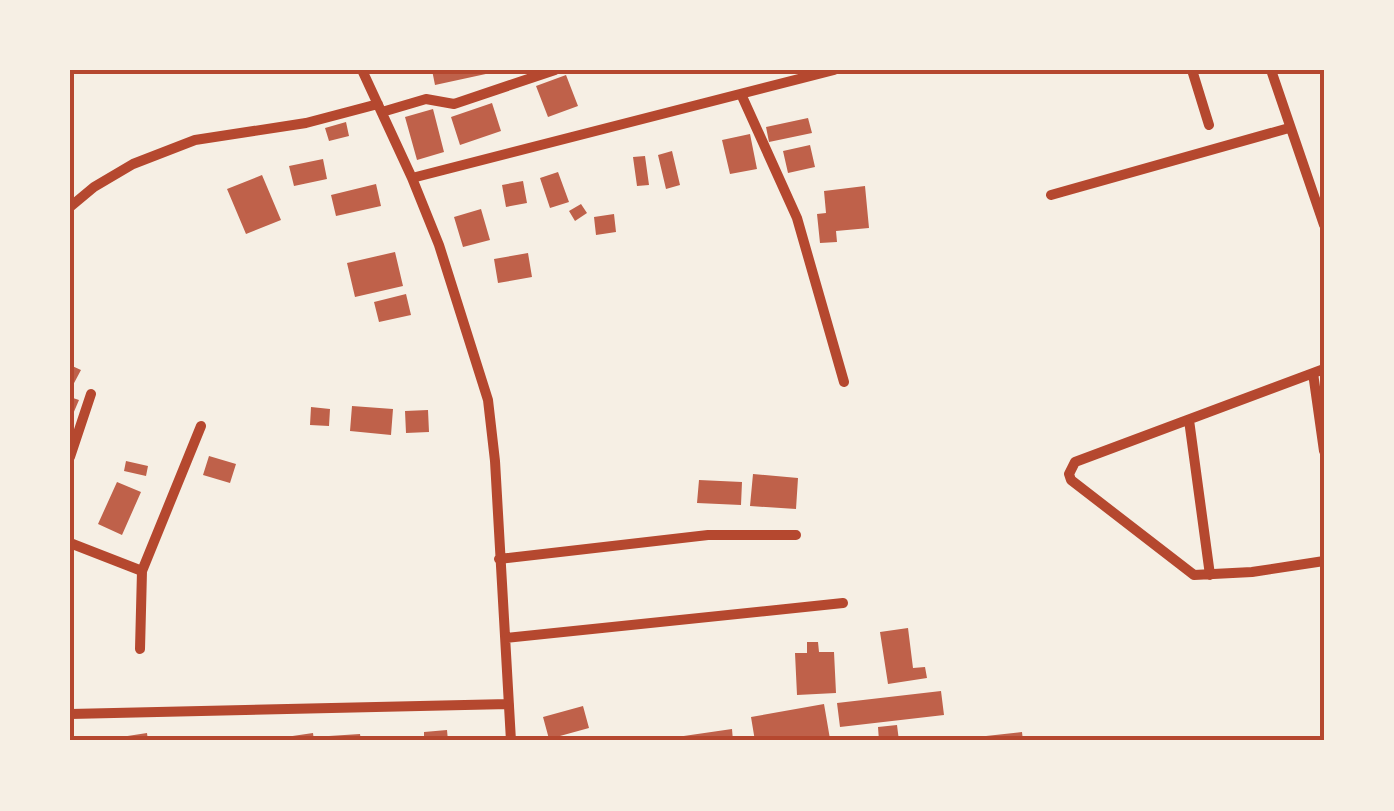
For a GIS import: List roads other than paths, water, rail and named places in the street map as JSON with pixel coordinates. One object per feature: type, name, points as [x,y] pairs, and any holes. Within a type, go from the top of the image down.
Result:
[{"type":"street","points":[[362,70],[439,245],[488,400],[511,741]]},
{"type":"street","points":[[70,207],[133,164],[195,140],[426,99],[454,104],[554,70]]},
{"type":"street","points":[[412,178],[834,70]]},
{"type":"street","points":[[1192,70],[1209,125]]},
{"type":"street","points":[[1272,70],[1324,225]]},
{"type":"street","points":[[741,94],[798,218],[844,382]]},
{"type":"street","points":[[1051,195],[1289,128]]},
{"type":"street","points":[[1324,450],[1319,371],[1076,462],[1069,474],[1071,480],[1187,572],[1210,576],[1324,561]]},
{"type":"street","points":[[70,456],[92,394]]},
{"type":"street","points":[[1189,420],[1210,576]]},
{"type":"street","points":[[140,649],[142,571],[201,426]]},
{"type":"street","points":[[499,559],[708,535],[796,535]]},
{"type":"street","points":[[70,543],[142,571]]},
{"type":"street","points":[[506,638],[843,603]]},
{"type":"street","points":[[70,714],[509,704]]}]
